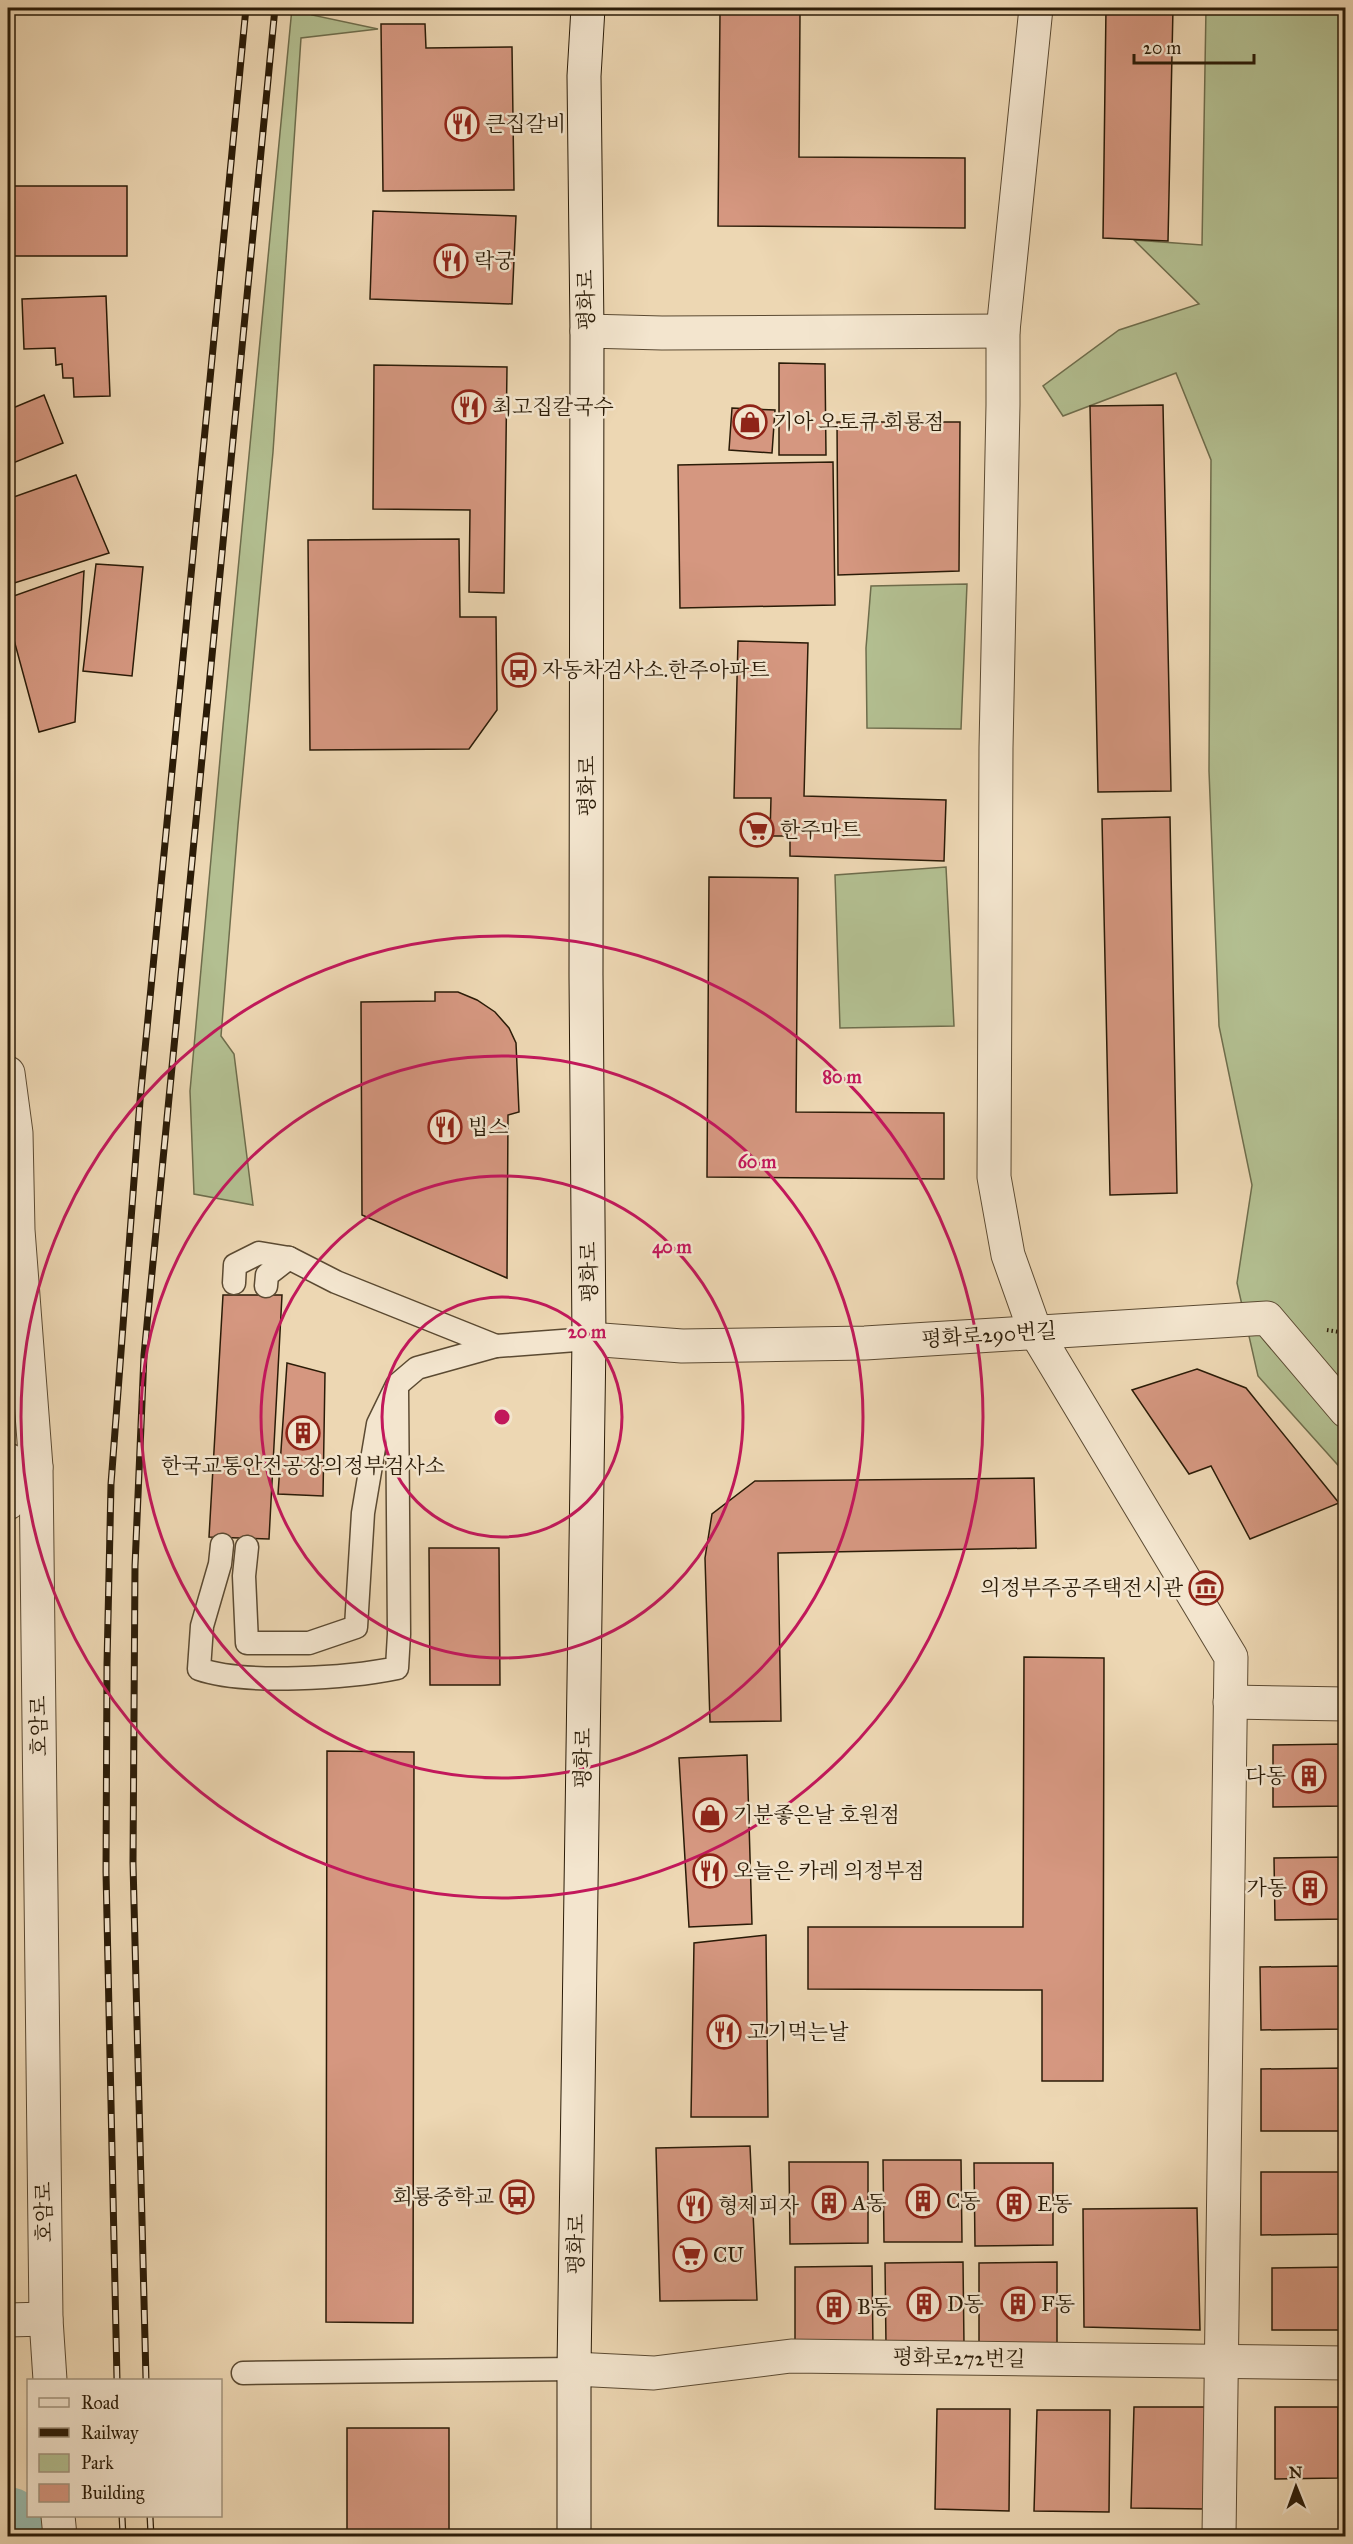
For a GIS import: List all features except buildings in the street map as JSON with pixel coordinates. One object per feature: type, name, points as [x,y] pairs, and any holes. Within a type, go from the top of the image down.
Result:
[{"type":"street","name":"평화로","points":[[574,2536],[574,2370],[589,1339],[586,975],[587,331],[584,76],[588,8]]},
{"type":"street","points":[[1036,8],[1003,331],[1004,405],[996,741],[994,1177],[1008,1255],[1035,1331],[1231,1657],[1219,2536]]},
{"type":"street","points":[[587,331],[662,333],[1003,331]]},
{"type":"street","name":"호암로","points":[[8,1072],[16,1133],[13,1233],[22,1460],[46,2319],[50,2379]]},
{"type":"street","name":"평화로290번길","points":[[589,1339],[682,1346],[865,1343],[1267,1318],[1346,1411]]},
{"type":"street","points":[[8,1503],[22,1460]]},
{"type":"street","points":[[1230,1702],[1346,1704]]},
{"type":"street","points":[[8,2320],[46,2319]]},
{"type":"street","name":"평화로272번길","points":[[574,2370],[654,2373],[791,2356],[1346,2363]]},
{"type":"street","points":[[58,2517],[60,2536]]},
{"type":"lane","points":[[234,1283],[235,1265],[259,1253],[289,1258],[336,1282],[496,1346]]},
{"type":"lane","points":[[266,1286],[267,1275],[289,1258]]},
{"type":"lane","points":[[247,1547],[244,1576],[247,1643],[309,1643],[356,1627],[363,1513],[374,1446],[378,1424],[397,1385],[417,1368],[496,1346],[589,1339]]},
{"type":"lane","points":[[222,1545],[220,1564],[202,1626],[199,1669],[218,1676],[298,1678],[374,1673],[397,1668],[399,1634],[397,1385]]},
{"type":"lane","points":[[243,2373],[574,2370]]},
{"type":"green space","points":[[292,8],[313,8],[312,15],[378,29],[301,38],[273,452],[221,1036],[234,1054],[253,1205],[194,1194],[190,1091]]},
{"type":"green space","points":[[1206,8],[1345,8],[1345,1473],[1258,1376],[1237,1283],[1252,1185],[1219,1026],[1209,771],[1211,460],[1176,373],[1063,416],[1043,386],[1119,330],[1199,304],[1134,240],[1202,245]]},
{"type":"green space","points":[[967,584],[961,729],[867,728],[866,648],[871,586]]},
{"type":"green space","points":[[946,867],[954,1026],[840,1028],[835,875]]},
{"type":"waterway","points":[[8,2523],[8,2536]]},
{"type":"railway","points":[[117,2379],[106,1872],[111,1484],[140,1101],[246,8]]},
{"type":"railway","points":[[146,2379],[133,1863],[135,1566],[144,1355],[275,8]]},
{"type":"railway","points":[[122,2517],[123,2536]]},
{"type":"railway","points":[[150,2517],[151,2536]]},
{"type":"place","name":"큰집갈비","points":[[462,124]]},
{"type":"place","name":"락궁","points":[[451,261]]},
{"type":"place","name":"최고집칼국수","points":[[469,407]]},
{"type":"place","name":"기아 오토큐 회룡점","points":[[750,422]]},
{"type":"place","name":"자동차검사소.한주아파트","points":[[519,670]]},
{"type":"place","name":"한주마트","points":[[757,830]]},
{"type":"place","name":"빕스","points":[[445,1127]]},
{"type":"place","name":"한국교통안전공장의정부검사소","points":[[303,1433]]},
{"type":"place","name":"의정부주공주택전시관","points":[[1206,1588]]},
{"type":"place","name":"다동","points":[[1309,1776]]},
{"type":"place","name":"기분좋은날 호원점","points":[[710,1815]]},
{"type":"place","name":"오늘은 카레 의정부점","points":[[710,1871]]},
{"type":"place","name":"가동","points":[[1310,1888]]},
{"type":"place","name":"고기먹는날","points":[[724,2032]]},
{"type":"place","name":"회룡중학교","points":[[517,2197]]},
{"type":"place","name":"C동","points":[[923,2201]]},
{"type":"place","name":"A동","points":[[829,2203]]},
{"type":"place","name":"E동","points":[[1014,2204]]},
{"type":"place","name":"형제피자","points":[[695,2206]]},
{"type":"place","name":"CU","points":[[690,2255]]},
{"type":"place","name":"D동","points":[[924,2304]]},
{"type":"place","name":"F동","points":[[1018,2304]]},
{"type":"place","name":"B동","points":[[834,2307]]}]
